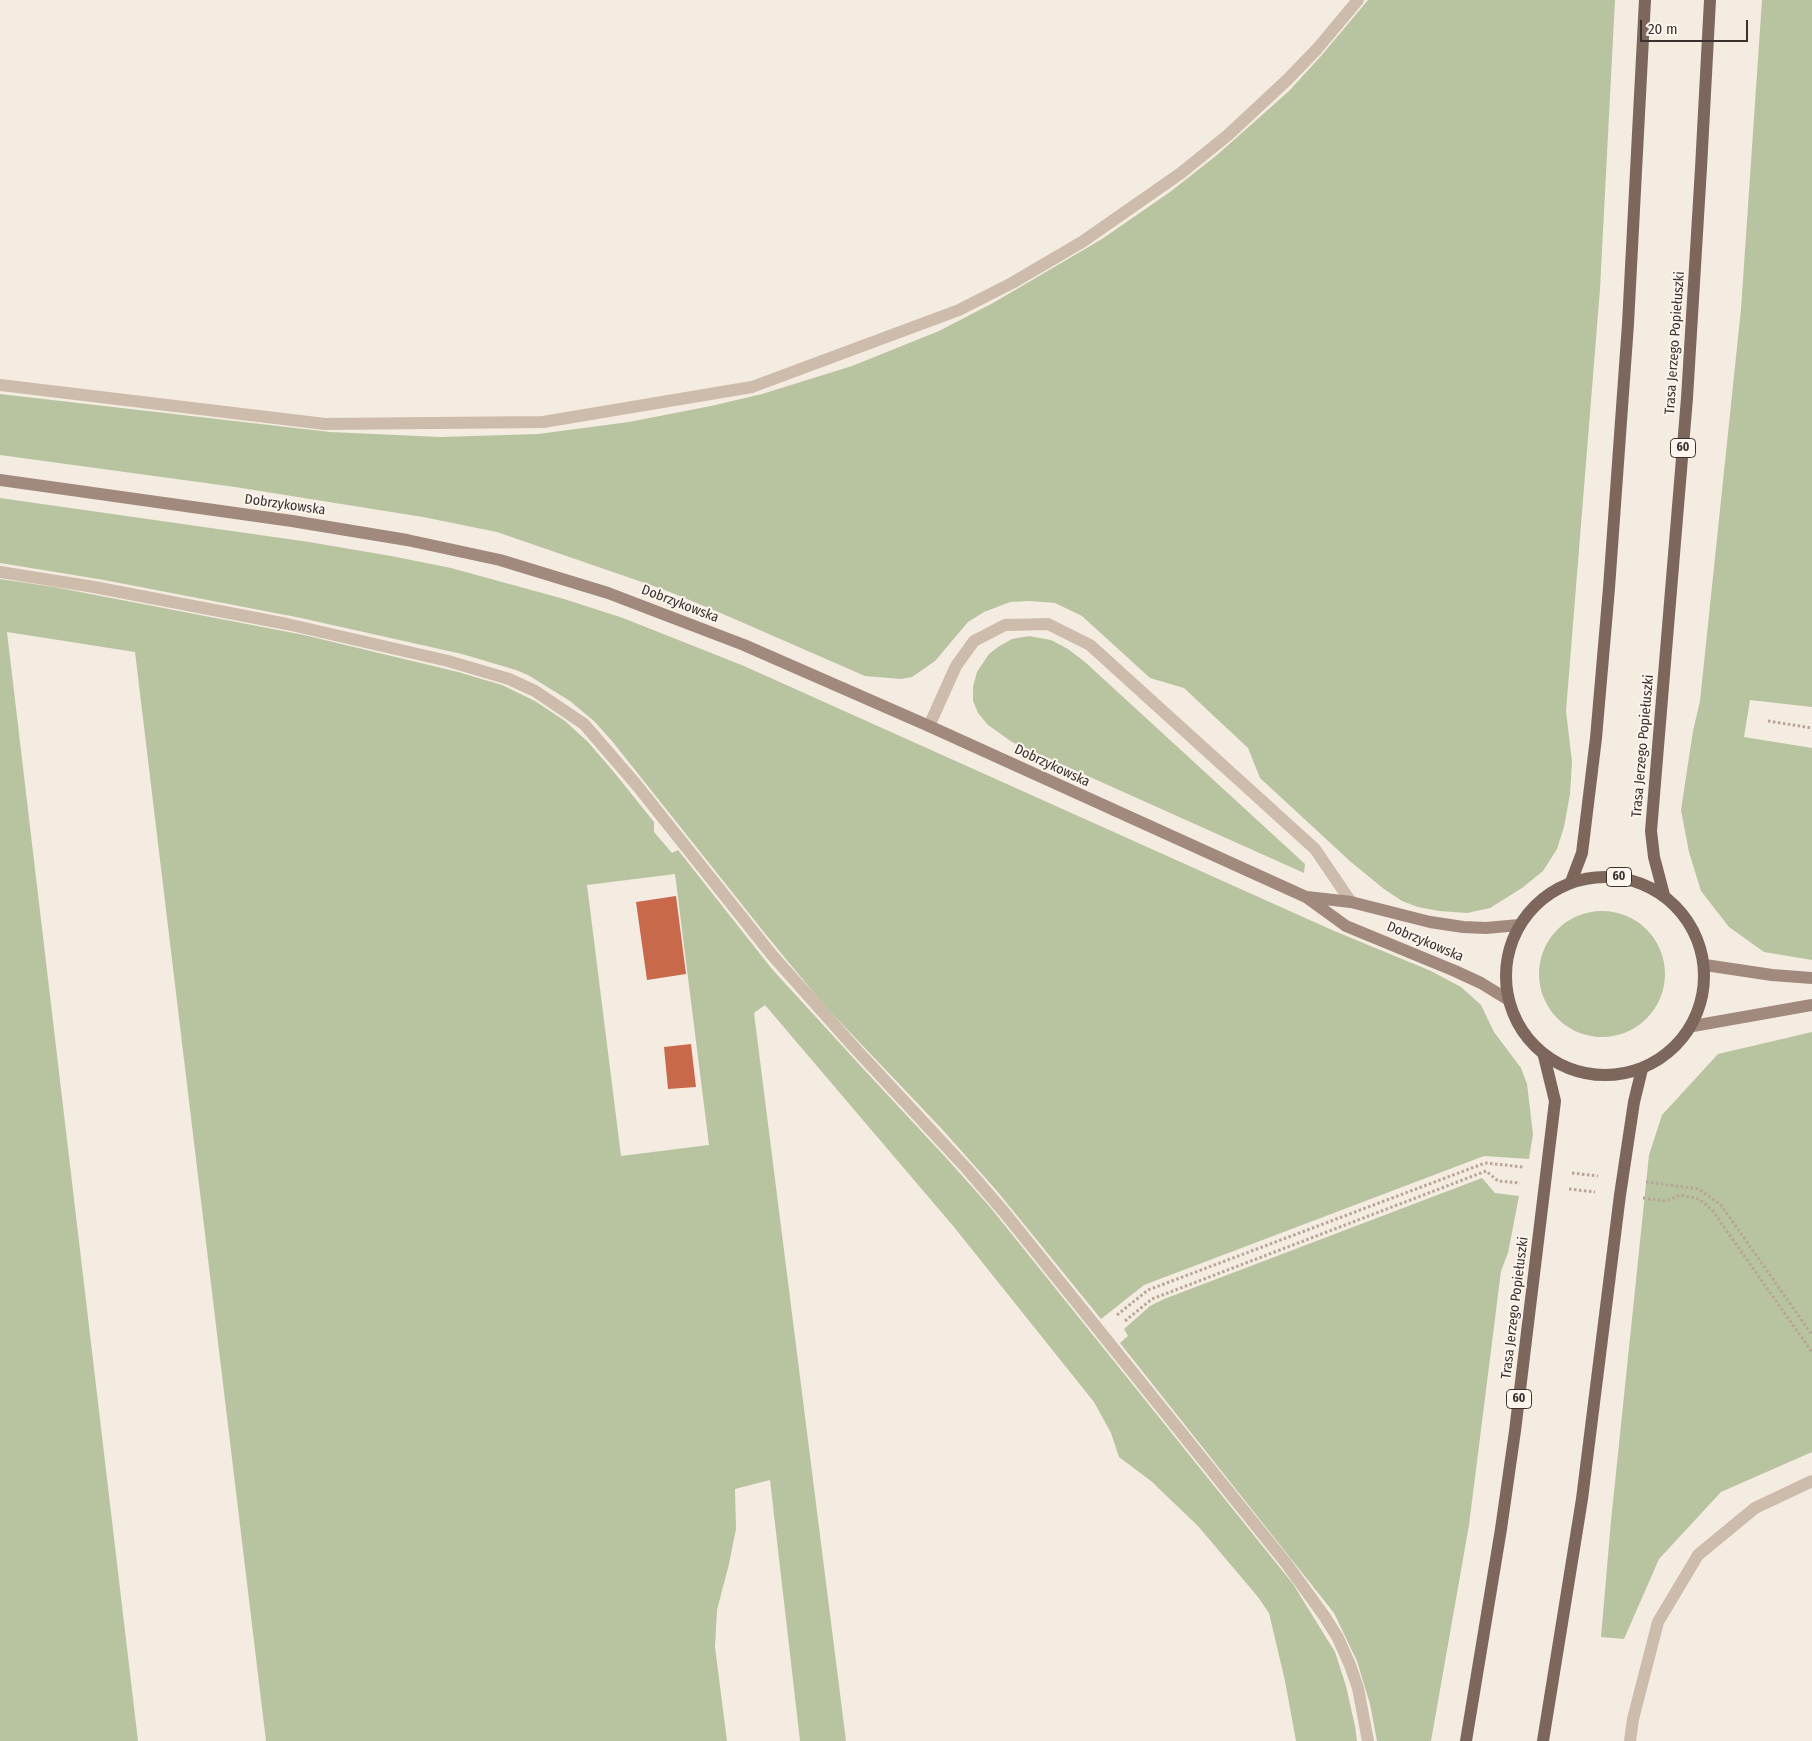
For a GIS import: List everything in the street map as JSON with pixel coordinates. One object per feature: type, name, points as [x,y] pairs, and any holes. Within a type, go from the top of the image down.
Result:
[{"type":"main road","points":[[1571,882],[1582,853],[1596,738],[1607,616],[1629,314],[1646,0]]},
{"type":"main road","name":"Trasa Jerzego Popiełuszki","points":[[1664,895],[1654,857],[1651,831],[1687,398],[1710,0]]},
{"type":"main road","name":"Dobrzykowska","points":[[0,480],[354,530],[500,560],[608,593],[744,645],[928,726],[1306,897],[1346,926],[1455,971],[1481,983],[1507,999]]},
{"type":"main road","name":"60","points":[[1619,877],[1664,895],[1692,925],[1705,964],[1704,996],[1693,1026],[1670,1053],[1642,1069],[1607,1076],[1574,1072],[1544,1056],[1517,1025],[1504,986],[1507,955],[1519,925],[1540,900],[1571,882],[1619,877]]},
{"type":"main road","name":"Dobrzykowska","points":[[1306,897],[1351,902],[1430,922],[1463,927],[1486,928],[1519,925]]},
{"type":"main road","points":[[1705,964],[1772,975],[1812,978]]},
{"type":"main road","points":[[1693,1026],[1812,1005]]},
{"type":"main road","name":"Trasa Jerzego Popiełuszki","points":[[1466,1741],[1514,1440],[1555,1101],[1544,1056]]},
{"type":"main road","points":[[1543,1741],[1582,1499],[1622,1179],[1634,1102],[1642,1069]]},
{"type":"lane","points":[[0,385],[325,424],[543,422],[752,387],[959,310],[1012,283],[1082,242],[1181,173],[1228,135],[1317,49],[1358,0]]},
{"type":"lane","points":[[0,572],[94,587],[287,624],[448,661],[509,679],[535,690],[584,724],[599,740],[772,955],[992,1198],[1286,1563],[1338,1638],[1356,1680],[1368,1741]]},
{"type":"lane","points":[[928,726],[956,666],[974,641],[1005,625],[1048,624],[1090,645],[1315,849],[1351,902]]},
{"type":"lane","points":[[1630,1741],[1658,1622],[1698,1555],[1755,1508],[1812,1481]]},
{"type":"path","points":[[1768,721],[1812,728]]},
{"type":"path","points":[[1099,1330],[1148,1290],[1485,1163],[1699,1188],[1721,1205],[1812,1334]]},
{"type":"path","points":[[1108,1340],[1118,1333],[1117,1328],[1152,1298],[1486,1171],[1498,1181],[1666,1201],[1680,1195],[1699,1199],[1712,1210],[1812,1352]]},
{"type":"green space","points":[[1368,0],[1615,0],[1600,289],[1566,711],[1572,762],[1570,794],[1564,827],[1557,849],[1543,871],[1522,888],[1490,908],[1467,913],[1439,911],[1418,907],[1402,901],[1384,889],[1351,862],[1260,778],[1248,748],[1184,688],[1150,678],[1082,616],[1055,603],[1010,602],[984,612],[968,622],[935,661],[912,677],[901,679],[865,676],[665,590],[497,532],[423,517],[235,487],[0,455],[0,394],[330,432],[440,437],[538,434],[629,422],[711,406],[762,394],[852,366],[939,331],[993,303],[1102,239],[1170,192],[1217,155],[1289,91]]},
{"type":"green space","points":[[1762,0],[1812,0],[1812,707],[1750,700],[1744,737],[1812,748],[1812,960],[1764,952],[1729,927],[1701,891],[1689,852],[1681,810],[1693,731],[1700,701],[1741,309]]},
{"type":"green space","points":[[0,498],[309,542],[451,568],[564,599],[623,618],[744,666],[1332,930],[1431,971],[1461,987],[1481,1005],[1494,1032],[1521,1068],[1527,1084],[1533,1134],[1529,1159],[1484,1156],[1144,1285],[1101,1319],[997,1191],[941,1128],[823,1004],[612,741],[594,721],[570,701],[528,675],[462,654],[301,618],[104,580],[0,563]]},
{"type":"green space","points":[[0,579],[54,587],[304,635],[458,672],[502,685],[535,701],[565,721],[588,742],[613,771],[654,822],[654,832],[672,853],[678,850],[772,969],[990,1207],[1293,1584],[1335,1652],[1346,1686],[1357,1741],[1296,1741],[1285,1681],[1269,1613],[1258,1597],[1198,1526],[1151,1481],[1119,1457],[1111,1433],[1094,1402],[954,1227],[765,1005],[754,1013],[846,1741],[800,1741],[770,1480],[735,1489],[736,1529],[717,1610],[715,1647],[727,1741],[266,1741],[135,652],[7,632],[138,1741],[0,1741]],"holes":[[[675,874],[709,1145],[621,1156],[587,885]]]},
{"type":"green space","points":[[1029,636],[1051,640],[1068,649],[1085,662],[1305,864],[1304,873],[1012,742],[988,725],[978,713],[973,701],[973,687],[977,672],[989,654],[998,647],[1012,639]]},
{"type":"green space","points":[[1602,911],[1626,916],[1646,930],[1660,950],[1665,974],[1660,998],[1646,1018],[1626,1032],[1602,1037],[1578,1032],[1558,1018],[1544,998],[1539,974],[1544,950],[1558,930],[1578,916]]},
{"type":"green space","points":[[1812,1032],[1812,1452],[1721,1492],[1659,1559],[1624,1639],[1601,1637],[1611,1521],[1649,1155],[1662,1115],[1718,1054]]},
{"type":"green space","points":[[1482,1178],[1495,1193],[1519,1196],[1508,1253],[1501,1271],[1469,1525],[1431,1741],[1377,1741],[1370,1704],[1357,1661],[1334,1613],[1120,1343],[1128,1336],[1124,1329],[1150,1306],[1164,1299]]},
{"type":"building","points":[[676,896],[686,974],[647,980],[636,902]]},
{"type":"building","points":[[691,1044],[696,1087],[668,1089],[664,1047]]}]
